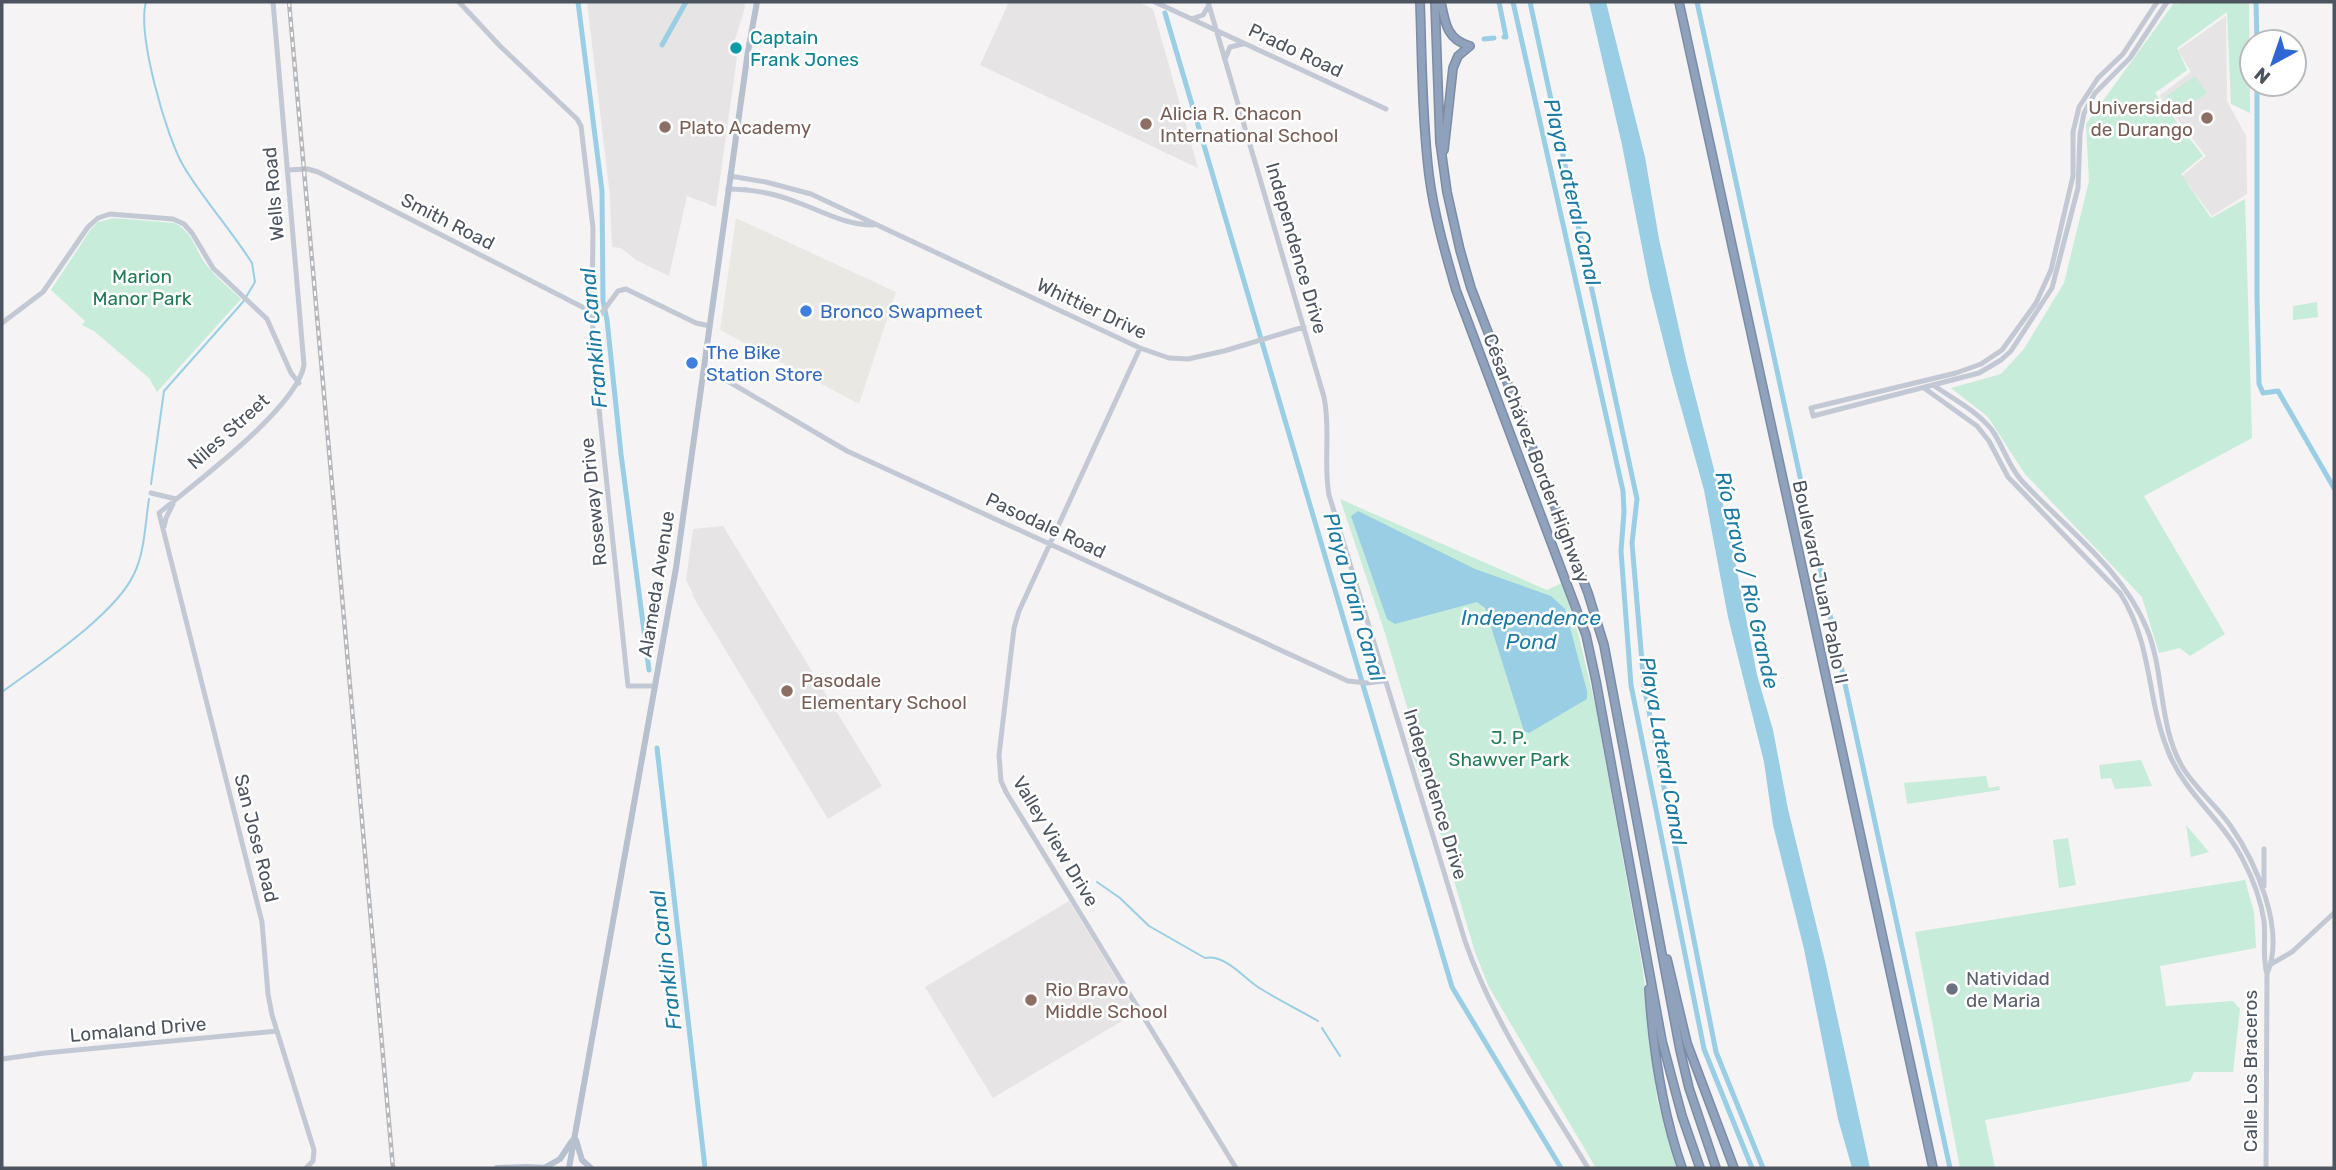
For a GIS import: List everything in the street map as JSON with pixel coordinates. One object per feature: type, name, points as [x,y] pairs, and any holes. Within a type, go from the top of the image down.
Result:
[{"type":"highway","name":"César Chávez Border Highway","points":[[1420,2],[1424,128],[1431,187],[1442,242],[1456,290],[1586,635],[1597,681],[1669,1070],[1700,1168]]},
{"type":"highway","name":"César Chávez Border Highway","points":[[1435,2],[1440,134],[1455,230],[1472,288],[1588,593],[1601,636],[1680,1051],[1689,1088],[1716,1168]]},
{"type":"highway","points":[[1441,2],[1449,33],[1470,46],[1458,56],[1453,68],[1445,137],[1445,176]]},
{"type":"highway","name":"Boulevard Juan Pablo II","points":[[1679,2],[1933,1168]]},
{"type":"highway","points":[[1653,907],[1687,1043],[1734,1168]]},
{"type":"highway","points":[[1648,961],[1662,1094],[1682,1168]]},
{"type":"main road","name":"Alameda Avenue","points":[[569,1168],[675,573],[757,2]]},
{"type":"main road","points":[[497,1168],[545,1168],[560,1159],[575,1136]]},
{"type":"main road","points":[[575,1136],[582,1160],[591,1168]]},
{"type":"street","name":"Wells Road","points":[[273,2],[304,365],[299,383]]},
{"type":"street","name":"Roseway Drive","points":[[460,2],[500,46],[578,119],[581,126],[593,228],[592,313],[598,402],[628,686],[655,686]]},
{"type":"street","name":"Prado Road","points":[[1156,2],[1386,109]]},
{"type":"street","points":[[2157,2],[2123,54],[2098,78],[2079,107],[2073,132],[2073,176],[2052,270],[2036,303],[2009,341],[1994,356],[1971,368],[1926,385],[1814,416],[1811,409],[1919,383],[1926,385],[1934,386],[1979,373],[2001,360],[2019,341],[2044,303],[2057,275],[2078,188],[2080,134],[2084,113],[2095,93],[2130,58],[2167,2]]},
{"type":"street","points":[[1191,19],[1203,15],[1208,3]]},
{"type":"street","name":"Independence Drive","points":[[1208,3],[1327,409],[1326,463],[1329,495],[1465,941],[1478,977],[1501,1022],[1588,1168]]},
{"type":"street","points":[[1226,60],[1230,47],[1245,44]]},
{"type":"street","name":"Smith Road","points":[[287,170],[308,169],[318,172],[592,313]]},
{"type":"street","name":"Whittier Drive","points":[[730,176],[777,184],[811,194],[1140,348],[1169,358],[1188,359],[1304,327]]},
{"type":"street","name":"Whittier Drive","points":[[728,190],[746,189],[780,197],[849,223],[876,225]]},
{"type":"street","points":[[2,323],[43,292],[88,227],[98,218],[110,214],[173,219],[184,224],[213,268],[245,297],[271,326],[291,373],[299,383]]},
{"type":"street","points":[[592,313],[598,315],[603,312],[618,291],[629,290],[696,323],[710,326]]},
{"type":"street","name":"Valley View Drive","points":[[1140,348],[1025,597],[1014,628],[999,755],[1001,781],[1236,1168]]},
{"type":"street","name":"Pasodale Road","points":[[704,371],[714,373],[847,451],[1348,681],[1384,681]]},
{"type":"street","name":"Niles Street","points":[[159,513],[263,425],[299,383]]},
{"type":"street","points":[[1926,385],[1977,426],[2008,477],[2120,593],[2142,639],[2159,723],[2171,758],[2181,778],[2218,822],[2243,860],[2255,888],[2264,923],[2268,965]]},
{"type":"street","points":[[1934,386],[1985,423],[2015,473],[2108,568],[2130,595],[2151,640],[2165,713],[2177,756],[2194,783],[2230,824],[2250,856],[2264,893],[2271,919],[2268,965]]},
{"type":"street","points":[[151,493],[176,499],[166,518],[163,534]]},
{"type":"street","name":"San Jose Road","points":[[159,513],[262,922],[268,995],[314,1150],[313,1161],[306,1168]]},
{"type":"street","points":[[2264,849],[2264,893]]},
{"type":"street","points":[[2268,965],[2292,952],[2334,913]]},
{"type":"street","name":"Calle Los Braceros","points":[[2266,1168],[2268,965]]},
{"type":"street","name":"Lomaland Drive","points":[[2,1059],[277,1031]]},
{"type":"shaded area","name":"Plato Academy","points":[[587,2],[744,2],[745,7],[731,53],[737,57],[716,207],[687,196],[669,276],[636,260],[621,248],[612,247],[610,196]]},
{"type":"shaded area","name":"Alicia R. Chacon International School","points":[[1009,2],[1138,2],[1153,9],[1198,168],[980,65]]},
{"type":"shaded area","name":"Universidad de Durango","points":[[2226,16],[2227,101],[2246,136],[2247,194],[2212,216],[2182,176],[2206,156],[2159,96],[2191,72],[2178,50]]},
{"type":"shaded area","name":"Bronco Swapmeet","points":[[736,218],[896,292],[859,404],[720,330]]},
{"type":"shaded area","name":"Pasodale Elementary School","points":[[723,526],[882,786],[828,819],[692,595],[686,580],[693,529]]},
{"type":"shaded area","name":"Rio Bravo Middle School","points":[[1069,901],[1137,1012],[993,1098],[925,987]]},
{"type":"green space","points":[[2249,2],[2249,28],[2238,28],[2238,98],[2250,98],[2250,113],[2231,104],[2227,12],[2177,48],[2187,70],[2155,93],[2203,156],[2181,174],[2211,218],[2245,199],[2252,438],[2144,496],[2225,634],[2190,656],[2180,648],[2159,653],[2142,597],[2025,474],[1988,417],[1951,388],[2001,374],[2024,349],[2064,283],[2089,181],[2086,124],[2174,3]]},
{"type":"green space","points":[[2195,76],[2207,93],[2175,115],[2164,98]]},
{"type":"green space","name":"Marion Manor Park","points":[[114,218],[174,223],[181,227],[208,267],[241,299],[157,392],[149,378],[94,331],[82,325],[85,321],[51,290],[91,229],[98,222]]},
{"type":"green space","points":[[2317,302],[2318,317],[2293,320],[2293,306]]},
{"type":"green space","name":"J. P. Shawver Park","points":[[1340,499],[1547,590],[1562,583],[1579,637],[1596,708],[1643,971],[1657,1099],[1677,1168],[1596,1168],[1489,987],[1475,952],[1432,806],[1411,750],[1416,737],[1385,633]]},
{"type":"green space","points":[[2141,760],[2152,786],[2115,789],[2111,778],[2101,779],[2099,765]]},
{"type":"green space","points":[[1986,776],[1989,788],[1999,786],[2000,790],[1907,804],[1904,783]]},
{"type":"green space","points":[[2186,825],[2209,852],[2191,857]]},
{"type":"green space","points":[[2068,838],[2076,885],[2059,888],[2053,840]]},
{"type":"green space","points":[[2245,880],[2254,912],[2256,948],[2160,966],[2166,1006],[2233,1001],[2240,1009],[2233,1072],[2194,1072],[2190,1081],[1985,1120],[1995,1168],[1960,1168],[1915,932]]},
{"type":"water","points":[[1589,2],[1606,2],[1645,157],[1659,239],[1686,360],[1728,524],[1757,675],[1773,730],[1788,809],[1825,961],[1870,1168],[1852,1168],[1838,1119],[1804,949],[1773,825],[1764,762],[1728,617],[1704,490],[1650,288],[1622,145]]},
{"type":"water","name":"Independence Pond","points":[[1358,511],[1475,569],[1551,596],[1565,609],[1587,699],[1529,733],[1524,731],[1485,608],[1477,602],[1395,624],[1387,619],[1351,516]]},
{"type":"waterway","points":[[146,2],[144,17],[149,60],[169,133],[184,167],[252,263],[255,282],[243,302],[164,391],[151,484]]},
{"type":"waterway","name":"Franklin Canal","points":[[578,2],[602,191],[603,301],[649,670]]},
{"type":"waterway","points":[[662,45],[686,2]]},
{"type":"waterway","points":[[1499,2],[1504,37]]},
{"type":"waterway","name":"Playa Lateral Canal","points":[[1513,2],[1623,491],[1621,551],[1631,685],[1704,1049],[1752,1168]]},
{"type":"waterway","points":[[1530,2],[1637,499],[1632,543],[1644,686],[1716,1052],[1763,1168]]},
{"type":"waterway","points":[[1697,2],[1950,1168]]},
{"type":"waterway","points":[[2256,2],[2257,28]]},
{"type":"waterway","name":"Playa Drain Canal","points":[[1165,13],[1452,987],[1561,1168]]},
{"type":"waterway","points":[[1484,39],[1494,38]]},
{"type":"waterway","points":[[2257,98],[2259,384],[2263,393],[2278,391],[2334,488]]},
{"type":"waterway","points":[[2,692],[75,638],[111,606],[124,590],[134,574],[140,556],[149,499]]},
{"type":"waterway","name":"Franklin Canal","points":[[657,748],[705,1168]]},
{"type":"waterway","points":[[1097,882],[1120,898],[1149,926],[1205,958],[1227,963],[1261,989],[1318,1021]]},
{"type":"waterway","points":[[1322,1028],[1340,1056]]},
{"type":"railway","points":[[289,2],[393,1168]]},
{"type":"place","name":"Captain Frank Jones","points":[[736,48]]},
{"type":"place","name":"Universidad de Durango","points":[[2207,118]]},
{"type":"place","name":"Alicia R. Chacon International School","points":[[1146,124]]},
{"type":"place","name":"Plato Academy","points":[[665,127]]},
{"type":"place","name":"Bronco Swapmeet","points":[[806,311]]},
{"type":"place","name":"The Bike Station Store","points":[[692,363]]},
{"type":"place","name":"Pasodale Elementary School","points":[[787,691]]},
{"type":"place","name":"Natividad de Maria","points":[[1952,989]]},
{"type":"place","name":"Rio Bravo Middle School","points":[[1031,1000]]},
{"type":"water label","name":"Río Bravo / Rio Grande","points":[[1747,580]]}]
